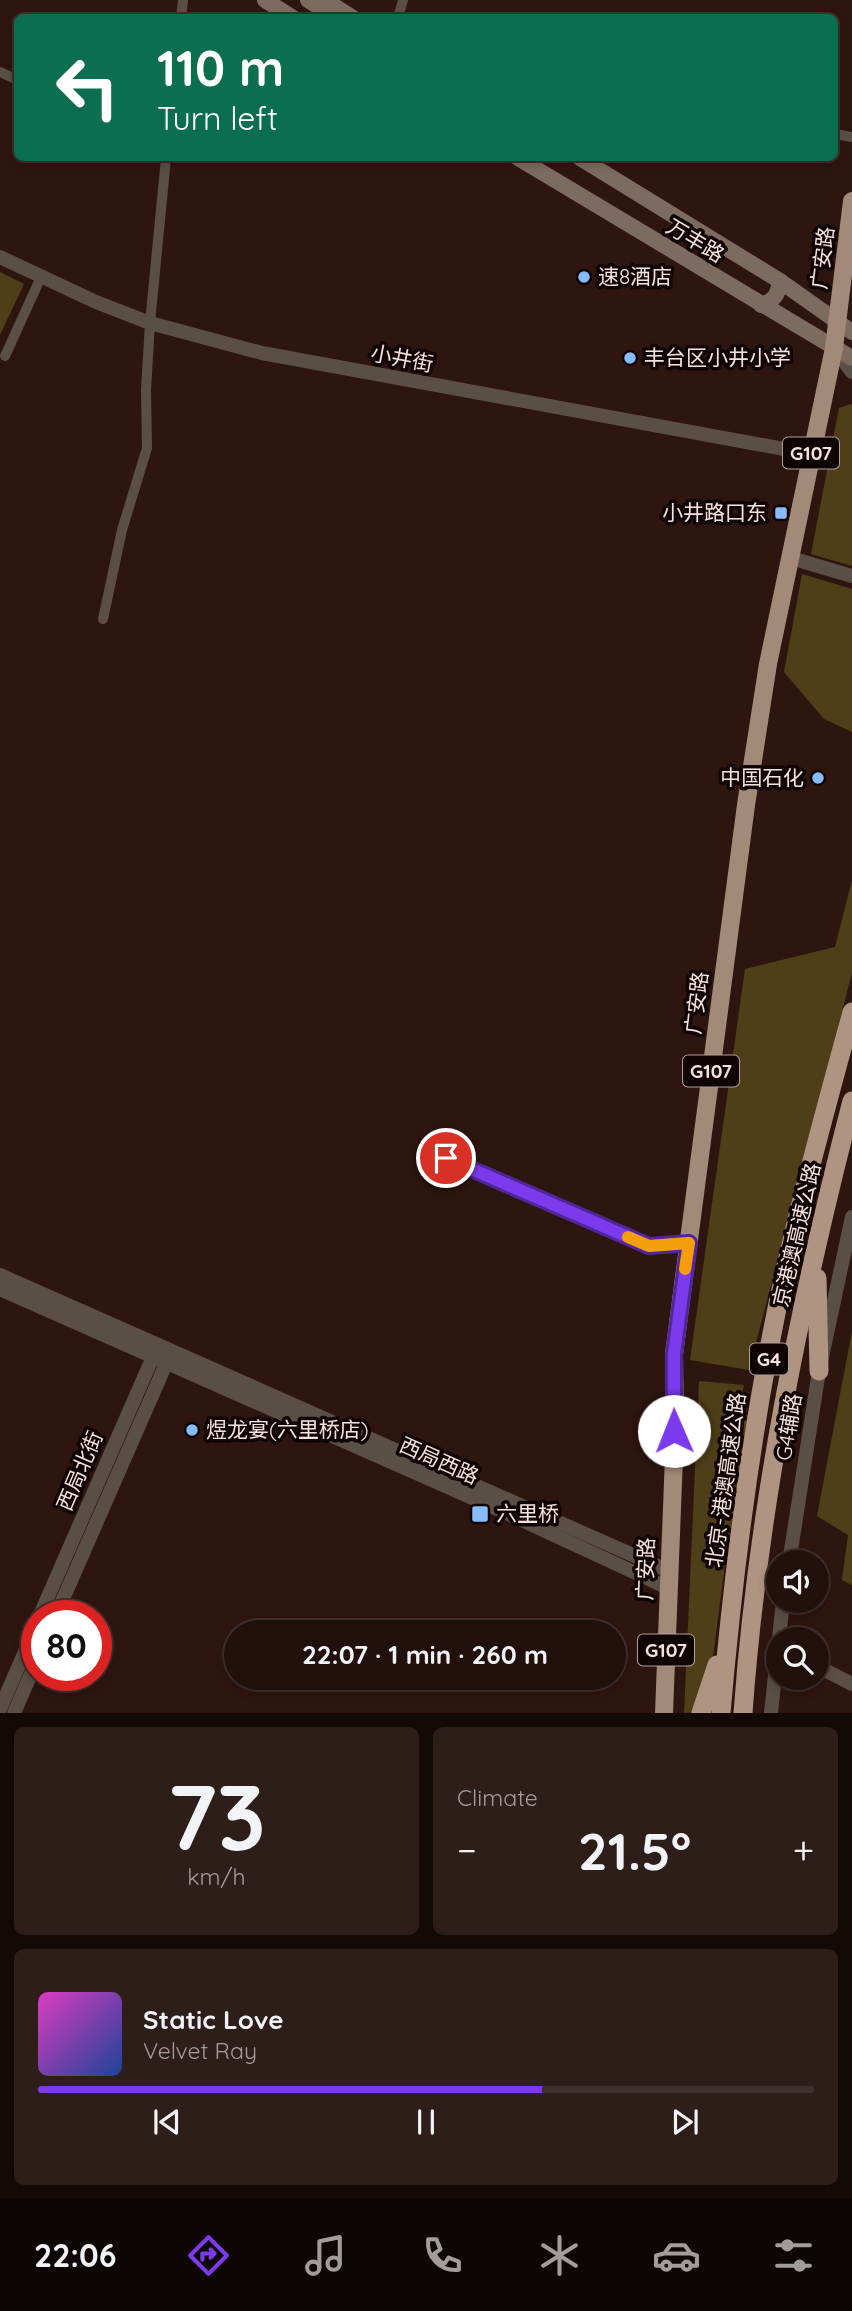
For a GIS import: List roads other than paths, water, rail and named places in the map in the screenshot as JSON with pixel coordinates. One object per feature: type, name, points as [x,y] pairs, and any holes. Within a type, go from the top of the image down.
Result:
[{"type":"highway","name":"广安路","points":[[845,316],[852,201]]},
{"type":"highway","name":"G107","points":[[834,348],[845,316]]},
{"type":"highway","name":"广安路","points":[[664,1713],[674,1354],[746,805],[768,664],[834,348]]},
{"type":"highway","name":"北京-港澳高速公路","points":[[721,1713],[727,1634],[755,1427],[793,1233],[852,1012]]},
{"type":"highway","name":"京港澳高速公路","points":[[743,1713],[748,1637],[777,1441],[816,1240],[852,1101]]},
{"type":"highway","points":[[816,1240],[819,1371]]},
{"type":"highway","points":[[701,1713],[727,1634]]},
{"type":"main road","points":[[265,0],[285,9]]},
{"type":"main road","points":[[309,0],[330,14]]},
{"type":"main road","points":[[326,0],[347,14]]},
{"type":"main road","name":"万丰路","points":[[522,161],[852,358]]},
{"type":"main road","name":"万丰路","points":[[585,161],[780,281],[845,316],[852,332]]},
{"type":"main road","points":[[761,305],[771,302],[779,293],[780,281]]},
{"type":"street","points":[[103,619],[122,530],[147,448],[150,323],[165,161]]},
{"type":"street","name":"小井街","points":[[0,257],[150,323],[262,353],[811,454]]},
{"type":"street","points":[[5,356],[41,277]]},
{"type":"street","points":[[834,348],[852,372]]},
{"type":"street","points":[[791,558],[852,576]]},
{"type":"street","points":[[446,1158],[649,1246],[689,1243]]},
{"type":"street","name":"G4辅路","points":[[791,1550],[819,1371],[852,1217]]},
{"type":"street","name":"西局西路","points":[[0,1275],[163,1353],[668,1580]]},
{"type":"street","name":"西局西路","points":[[0,1289],[163,1353]]},
{"type":"street","name":"西局北街","points":[[47,1600],[163,1353]]},
{"type":"street","name":"西局北街","points":[[62,1600],[163,1353]]},
{"type":"street","points":[[0,1709],[21,1661]]},
{"type":"street","points":[[829,1672],[852,1684]]},
{"type":"street","points":[[771,1713],[773,1690]]},
{"type":"street","points":[[14,1713],[24,1691]]},
{"type":"place","name":"速8酒店","points":[[584,277]]},
{"type":"place","name":"丰台区小井小学","points":[[630,358]]},
{"type":"place","name":"小井路口东","points":[[781,513]]},
{"type":"place","name":"中国石化","points":[[818,778]]},
{"type":"place","name":"煜龙宴(六里桥店)","points":[[192,1430]]},
{"type":"place","name":"六里桥","points":[[480,1514]]}]
